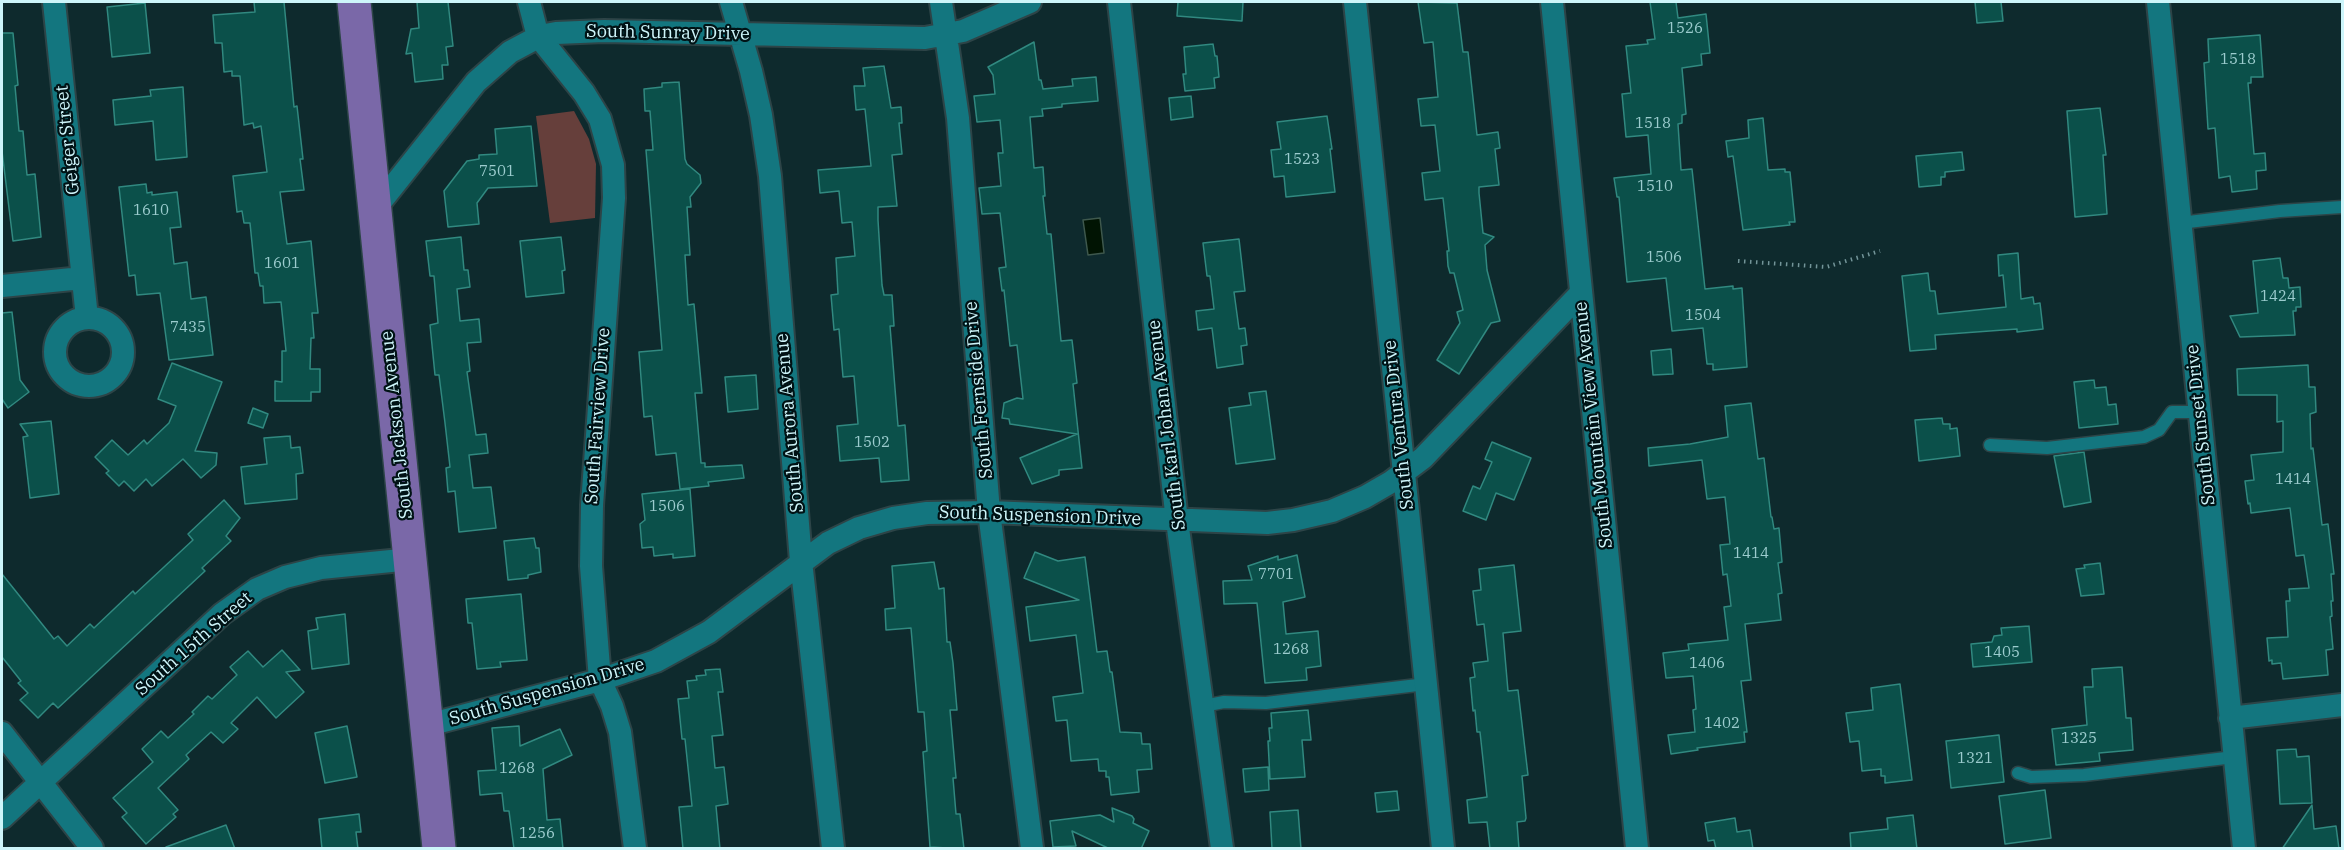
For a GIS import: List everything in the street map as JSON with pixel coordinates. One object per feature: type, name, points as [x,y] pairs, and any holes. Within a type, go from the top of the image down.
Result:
[{"type":"main road","name":"South Jackson Avenue","points":[[354,2],[439,849]]},
{"type":"street","name":"Geiger Street","points":[[54,2],[87,318]]},
{"type":"street","name":"South Fairview Drive","points":[[529,2],[540,36],[594,108],[606,136],[613,165],[614,198],[592,515],[591,566],[600,680],[612,706],[620,732],[635,849]]},
{"type":"street","name":"South Aurora Avenue","points":[[731,2],[761,115],[770,176],[801,561],[833,849]]},
{"type":"street","name":"South Fernside Drive","points":[[941,2],[958,118],[989,512],[1032,849]]},
{"type":"street","name":"South Sunray Drive","points":[[375,209],[476,82],[510,52],[540,36],[595,31],[925,39],[971,28],[1030,2]]},
{"type":"street","name":"South Karl Johan Avenue","points":[[1119,2],[1177,520],[1222,849]]},
{"type":"street","name":"South Ventura Drive","points":[[1354,2],[1443,849]]},
{"type":"street","name":"South Mountain View Avenue","points":[[1552,2],[1637,849]]},
{"type":"street","name":"South Sunset Drive","points":[[2158,2],[2244,849]]},
{"type":"street","points":[[2,286],[82,278]]},
{"type":"street","name":"South Suspension Drive","points":[[428,725],[600,680],[630,671],[677,651],[735,614],[801,561],[828,543],[859,528],[892,518],[927,513],[989,512],[1267,523],[1332,511],[1365,497],[1404,473],[1423,458],[1581,293]]},
{"type":"street","name":"South 15th Street","points":[[2,818],[222,614],[257,589],[285,577],[321,568],[411,559]]},
{"type":"street","points":[[2230,718],[2343,705]]},
{"type":"street","points":[[2,733],[92,849]]},
{"type":"lane","points":[[2180,223],[2280,211],[2343,207]]},
{"type":"lane","points":[[1990,445],[2047,448],[2144,437],[2159,430],[2172,412],[2199,412]]},
{"type":"lane","points":[[1203,706],[1224,702],[1266,703],[1426,684]]},
{"type":"lane","points":[[2018,773],[2031,777],[2084,775],[2234,757]]},
{"type":"path","points":[[1738,261],[1826,267],[1880,251]]},
{"type":"shaded area","points":[[574,111],[589,139],[596,164],[595,218],[550,223],[536,116]]},
{"type":"shaded area","points":[[1100,218],[1104,253],[1088,255],[1083,220]]},
{"type":"building","points":[[254,2],[284,2],[294,107],[297,106],[303,159],[300,159],[304,190],[280,192],[287,244],[311,241],[318,313],[312,313],[314,338],[311,338],[310,369],[320,369],[320,392],[311,392],[311,401],[275,401],[275,381],[282,382],[282,351],[286,351],[281,302],[264,303],[263,286],[260,286],[258,273],[255,273],[250,223],[244,223],[242,211],[237,212],[233,176],[267,172],[261,126],[254,128],[253,123],[244,125],[240,76],[232,76],[232,71],[224,72],[222,43],[215,43],[213,15],[255,12]]},
{"type":"building","points":[[417,2],[448,2],[453,46],[446,47],[448,65],[442,65],[443,79],[415,82],[412,53],[406,54],[411,29],[419,28]]},
{"type":"building","points":[[1178,2],[1243,2],[1242,21],[1177,16]]},
{"type":"building","points":[[1418,2],[1457,3],[1463,52],[1468,52],[1477,135],[1498,132],[1500,148],[1495,149],[1499,185],[1479,187],[1479,193],[1483,233],[1494,237],[1485,245],[1487,270],[1500,321],[1491,323],[1459,374],[1437,360],[1460,323],[1457,312],[1463,310],[1454,273],[1450,273],[1448,266],[1447,251],[1449,251],[1443,198],[1425,200],[1422,173],[1440,171],[1435,125],[1421,126],[1418,99],[1438,97],[1433,42],[1424,43]]},
{"type":"building","points":[[1650,2],[1676,2],[1678,18],[1706,14],[1710,53],[1701,54],[1702,65],[1682,68],[1686,114],[1682,115],[1682,123],[1678,124],[1681,170],[1692,169],[1705,289],[1733,286],[1733,289],[1742,288],[1747,367],[1713,370],[1713,364],[1707,364],[1703,328],[1672,331],[1666,278],[1627,282],[1619,197],[1617,197],[1614,178],[1651,174],[1648,135],[1626,137],[1622,94],[1631,93],[1626,46],[1648,44],[1647,40],[1655,39]]},
{"type":"building","points":[[1975,2],[2001,2],[2003,21],[1977,23]]},
{"type":"building","points":[[145,3],[150,53],[112,57],[107,7]]},
{"type":"building","points":[[2,33],[13,33],[18,85],[15,86],[19,131],[23,131],[27,175],[35,174],[41,237],[13,241],[2,151]]},
{"type":"building","points":[[2260,35],[2263,77],[2251,77],[2251,83],[2248,83],[2254,154],[2265,153],[2266,170],[2256,171],[2257,189],[2232,192],[2230,176],[2219,178],[2215,128],[2208,129],[2204,63],[2209,62],[2208,39]]},
{"type":"building","points":[[1034,42],[1039,80],[1041,80],[1043,89],[1073,86],[1072,79],[1096,77],[1098,101],[1062,104],[1062,107],[1042,109],[1043,116],[1030,117],[1034,168],[1043,167],[1045,196],[1043,196],[1047,234],[1051,234],[1061,341],[1072,340],[1077,383],[1073,384],[1082,468],[1059,470],[1059,475],[1032,484],[1020,458],[1077,434],[1010,424],[1009,419],[1002,418],[1004,403],[1017,398],[1023,399],[1017,345],[1010,346],[1004,290],[1002,291],[999,268],[1006,267],[1000,213],[982,214],[979,188],[1001,186],[998,153],[1003,153],[1000,120],[977,122],[974,96],[995,94],[993,75],[988,67]]},
{"type":"building","points":[[1213,44],[1219,77],[1214,78],[1215,88],[1185,91],[1184,47]]},
{"type":"building","points":[[884,66],[891,108],[901,107],[902,123],[899,123],[902,154],[892,155],[897,206],[878,207],[878,220],[882,285],[884,295],[892,295],[894,326],[890,326],[898,426],[905,425],[909,480],[881,482],[879,458],[840,461],[837,426],[858,424],[854,376],[843,377],[839,329],[834,330],[831,295],[838,294],[836,258],[855,256],[852,222],[842,223],[839,191],[820,193],[818,170],[871,166],[865,109],[856,110],[854,86],[865,86],[863,68]]},
{"type":"building","points":[[679,82],[685,159],[687,164],[700,175],[701,183],[690,197],[691,207],[687,207],[690,255],[685,255],[688,305],[694,304],[702,393],[695,393],[701,463],[705,463],[705,467],[742,465],[744,478],[708,482],[709,486],[680,489],[676,453],[656,455],[652,416],[644,417],[639,352],[662,350],[646,150],[653,150],[650,111],[645,111],[644,89],[662,87],[662,83]]},
{"type":"building","points":[[183,87],[187,157],[156,160],[153,121],[115,125],[113,100],[151,96],[150,90]]},
{"type":"building","points":[[1191,96],[1193,117],[1171,120],[1169,98]]},
{"type":"building","points":[[2100,108],[2106,155],[2103,155],[2107,214],[2075,217],[2067,111]]},
{"type":"building","points":[[1327,116],[1335,192],[1286,197],[1284,176],[1274,177],[1271,150],[1281,149],[1277,122]]},
{"type":"building","points":[[1763,118],[1768,170],[1785,169],[1785,172],[1790,172],[1795,222],[1789,222],[1790,225],[1743,230],[1733,156],[1728,157],[1726,141],[1749,138],[1748,120]]},
{"type":"building","points":[[531,126],[537,186],[488,188],[477,203],[479,224],[448,227],[444,191],[467,161],[479,159],[479,155],[497,154],[495,129]]},
{"type":"building","points":[[1962,152],[1964,170],[1945,172],[1945,177],[1941,177],[1941,185],[1919,187],[1916,156]]},
{"type":"building","points":[[146,184],[147,193],[152,192],[152,195],[177,192],[181,227],[170,228],[174,264],[187,262],[191,299],[206,297],[213,355],[169,360],[160,293],[137,295],[135,275],[129,276],[119,187]]},
{"type":"building","points":[[461,237],[464,270],[468,270],[470,287],[457,289],[460,321],[479,319],[481,342],[467,343],[470,371],[467,372],[476,435],[486,434],[488,453],[469,455],[473,488],[491,487],[496,528],[459,532],[455,491],[448,492],[446,468],[450,467],[439,375],[435,375],[430,325],[438,323],[434,276],[430,276],[426,241]]},
{"type":"building","points":[[561,237],[565,270],[562,271],[564,293],[526,297],[520,241]]},
{"type":"building","points":[[1239,239],[1245,291],[1234,292],[1239,329],[1245,328],[1247,345],[1241,346],[1243,364],[1217,368],[1212,328],[1198,330],[1196,311],[1214,309],[1203,243]]},
{"type":"building","points":[[2018,253],[2021,299],[2033,297],[2034,304],[2040,303],[2043,329],[1935,335],[1936,349],[1910,351],[1902,276],[1928,273],[1930,291],[1935,291],[1938,314],[2006,307],[2003,275],[1999,276],[1998,255]]},
{"type":"building","points":[[2280,258],[2283,278],[2288,278],[2289,288],[2300,287],[2301,307],[2296,307],[2296,311],[2293,311],[2295,335],[2240,337],[2230,316],[2258,313],[2253,261]]},
{"type":"building","points":[[12,312],[20,380],[29,392],[8,408],[2,399],[2,313]]},
{"type":"building","points":[[1671,349],[1673,374],[1653,375],[1651,351]]},
{"type":"building","points":[[172,363],[222,382],[195,451],[217,453],[216,465],[201,478],[183,459],[152,486],[146,479],[134,491],[124,481],[119,486],[106,473],[109,471],[95,457],[112,440],[128,455],[144,440],[147,444],[169,423],[176,406],[158,399]]},
{"type":"building","points":[[2308,365],[2309,387],[2315,387],[2316,412],[2310,414],[2311,449],[2313,448],[2322,525],[2328,524],[2334,574],[2331,574],[2333,601],[2331,601],[2332,616],[2330,617],[2333,649],[2326,650],[2328,675],[2283,679],[2281,663],[2272,664],[2272,660],[2269,661],[2267,638],[2288,637],[2286,601],[2290,601],[2289,589],[2309,588],[2304,555],[2296,556],[2290,508],[2251,513],[2250,503],[2248,504],[2245,481],[2254,480],[2251,455],[2283,452],[2283,421],[2277,422],[2277,395],[2238,395],[2237,369]]},
{"type":"building","points":[[756,375],[758,409],[728,412],[725,377]]},
{"type":"building","points":[[2094,380],[2095,388],[2106,387],[2108,405],[2116,404],[2118,424],[2079,428],[2074,382]]},
{"type":"building","points":[[1266,391],[1275,459],[1236,464],[1229,408],[1251,405],[1249,393]]},
{"type":"building","points":[[1751,403],[1758,459],[1764,458],[1771,517],[1774,529],[1779,528],[1782,562],[1778,563],[1782,593],[1778,594],[1781,620],[1745,624],[1751,680],[1741,681],[1747,732],[1744,732],[1745,742],[1671,754],[1668,735],[1695,732],[1693,710],[1696,709],[1693,676],[1666,678],[1663,653],[1689,650],[1688,644],[1728,640],[1724,607],[1731,606],[1727,574],[1723,575],[1720,545],[1730,544],[1725,497],[1707,499],[1702,460],[1649,466],[1648,448],[1728,437],[1725,406]]},
{"type":"building","points":[[253,408],[268,414],[263,428],[248,423]]},
{"type":"building","points":[[1942,418],[1943,424],[1950,424],[1950,429],[1957,428],[1960,456],[1919,461],[1915,420]]},
{"type":"building","points":[[51,421],[59,494],[30,498],[23,437],[28,436],[20,424]]},
{"type":"building","points":[[290,436],[291,448],[300,447],[303,473],[296,474],[297,499],[245,504],[241,467],[267,464],[264,438]]},
{"type":"building","points":[[1492,442],[1531,458],[1514,500],[1496,493],[1486,520],[1463,511],[1473,486],[1480,489],[1492,462],[1485,459]]},
{"type":"building","points":[[2084,452],[2091,502],[2064,507],[2054,456]]},
{"type":"building","points":[[690,489],[695,556],[673,558],[673,554],[654,556],[653,547],[642,548],[640,524],[645,520],[642,494]]},
{"type":"building","points":[[224,500],[240,518],[226,536],[231,541],[202,568],[205,571],[58,708],[53,703],[38,718],[20,700],[28,693],[18,683],[21,681],[2,657],[2,574],[54,639],[58,636],[67,646],[90,624],[94,628],[133,591],[135,594],[193,540],[188,534]]},
{"type":"building","points":[[534,538],[536,548],[539,548],[541,572],[528,575],[528,578],[508,580],[504,541]]},
{"type":"building","points":[[1035,552],[1058,561],[1085,557],[1097,652],[1107,651],[1120,732],[1141,733],[1142,744],[1150,744],[1152,769],[1137,770],[1139,792],[1111,795],[1109,777],[1106,777],[1106,771],[1099,771],[1098,759],[1071,761],[1067,720],[1056,721],[1053,697],[1083,693],[1076,635],[1030,641],[1026,607],[1079,600],[1024,578]]},
{"type":"building","points":[[1297,555],[1305,597],[1283,602],[1286,634],[1318,631],[1321,666],[1306,668],[1307,680],[1265,683],[1257,603],[1224,604],[1223,581],[1252,580],[1248,566],[1278,556],[1278,560]]},
{"type":"building","points":[[934,562],[939,589],[944,588],[947,642],[950,642],[953,663],[957,710],[950,710],[956,778],[953,778],[956,814],[960,814],[964,849],[930,847],[923,752],[927,751],[924,712],[918,712],[911,628],[886,630],[885,609],[895,608],[892,566]]},
{"type":"building","points":[[2100,563],[2104,594],[2081,596],[2076,569],[2085,568],[2084,565]]},
{"type":"building","points":[[1514,565],[1521,631],[1503,633],[1508,691],[1518,690],[1528,775],[1522,776],[1526,818],[1525,821],[1517,822],[1519,849],[1490,849],[1487,822],[1469,823],[1467,800],[1487,797],[1480,732],[1477,732],[1475,710],[1473,711],[1470,678],[1475,677],[1473,663],[1488,661],[1484,624],[1477,625],[1473,591],[1481,590],[1479,569]]},
{"type":"building","points":[[521,594],[527,660],[500,662],[501,667],[477,669],[472,623],[468,623],[466,599]]},
{"type":"building","points":[[345,614],[349,664],[312,669],[308,631],[318,629],[316,618]]},
{"type":"building","points":[[2029,626],[2032,662],[1973,667],[1971,644],[1992,642],[1994,636],[2002,635],[2001,628]]},
{"type":"building","points":[[282,650],[300,670],[286,672],[304,692],[276,718],[257,697],[231,723],[238,729],[223,743],[211,732],[186,755],[189,759],[158,788],[178,810],[173,814],[176,817],[146,844],[122,817],[127,813],[113,798],[153,762],[142,749],[161,731],[168,738],[194,714],[192,712],[208,696],[212,699],[237,675],[230,667],[248,651],[263,667]]},
{"type":"building","points":[[2122,667],[2126,718],[2131,718],[2133,750],[2099,753],[2100,761],[2056,765],[2052,729],[2087,725],[2084,687],[2093,687],[2092,669]]},
{"type":"building","points":[[720,669],[723,692],[718,692],[723,735],[712,736],[715,768],[724,767],[728,804],[716,806],[720,849],[683,849],[679,807],[692,806],[678,699],[689,698],[687,681],[697,680],[696,676],[706,675],[705,670]]},
{"type":"building","points":[[1900,684],[1912,780],[1885,783],[1885,776],[1881,776],[1881,769],[1862,771],[1859,741],[1850,742],[1846,713],[1873,710],[1871,688]]},
{"type":"building","points":[[1308,710],[1311,740],[1302,740],[1305,777],[1270,779],[1268,741],[1270,741],[1269,728],[1272,728],[1271,713]]},
{"type":"building","points":[[347,726],[357,777],[325,783],[315,733]]},
{"type":"building","points":[[519,726],[520,746],[560,729],[572,755],[543,769],[547,820],[560,819],[563,849],[514,849],[509,811],[504,811],[502,793],[480,795],[478,771],[496,770],[492,728]]},
{"type":"building","points":[[1999,735],[2004,782],[1951,788],[1946,741]]},
{"type":"building","points":[[2296,749],[2297,757],[2309,756],[2312,803],[2280,804],[2277,750]]},
{"type":"building","points":[[1268,767],[1269,790],[1245,792],[1243,769]]},
{"type":"building","points":[[2045,790],[2051,838],[2005,844],[1999,796]]},
{"type":"building","points":[[1397,791],[1399,810],[1377,812],[1375,793]]},
{"type":"building","points":[[2312,805],[2314,829],[2336,826],[2339,849],[2282,849]]},
{"type":"building","points":[[1112,808],[1132,816],[1133,823],[1149,831],[1141,849],[1110,849],[1072,831],[1076,846],[1053,847],[1050,821],[1100,815],[1114,822]]},
{"type":"building","points":[[1298,810],[1301,849],[1272,849],[1270,812]]},
{"type":"building","points":[[359,814],[361,832],[356,832],[358,849],[322,849],[319,819]]},
{"type":"building","points":[[1913,815],[1917,849],[1851,849],[1850,833],[1888,829],[1887,818]]},
{"type":"building","points":[[1735,818],[1737,832],[1750,830],[1753,849],[1716,849],[1714,840],[1708,841],[1705,823]]},
{"type":"building","points":[[226,825],[235,849],[167,849],[166,847]]}]
